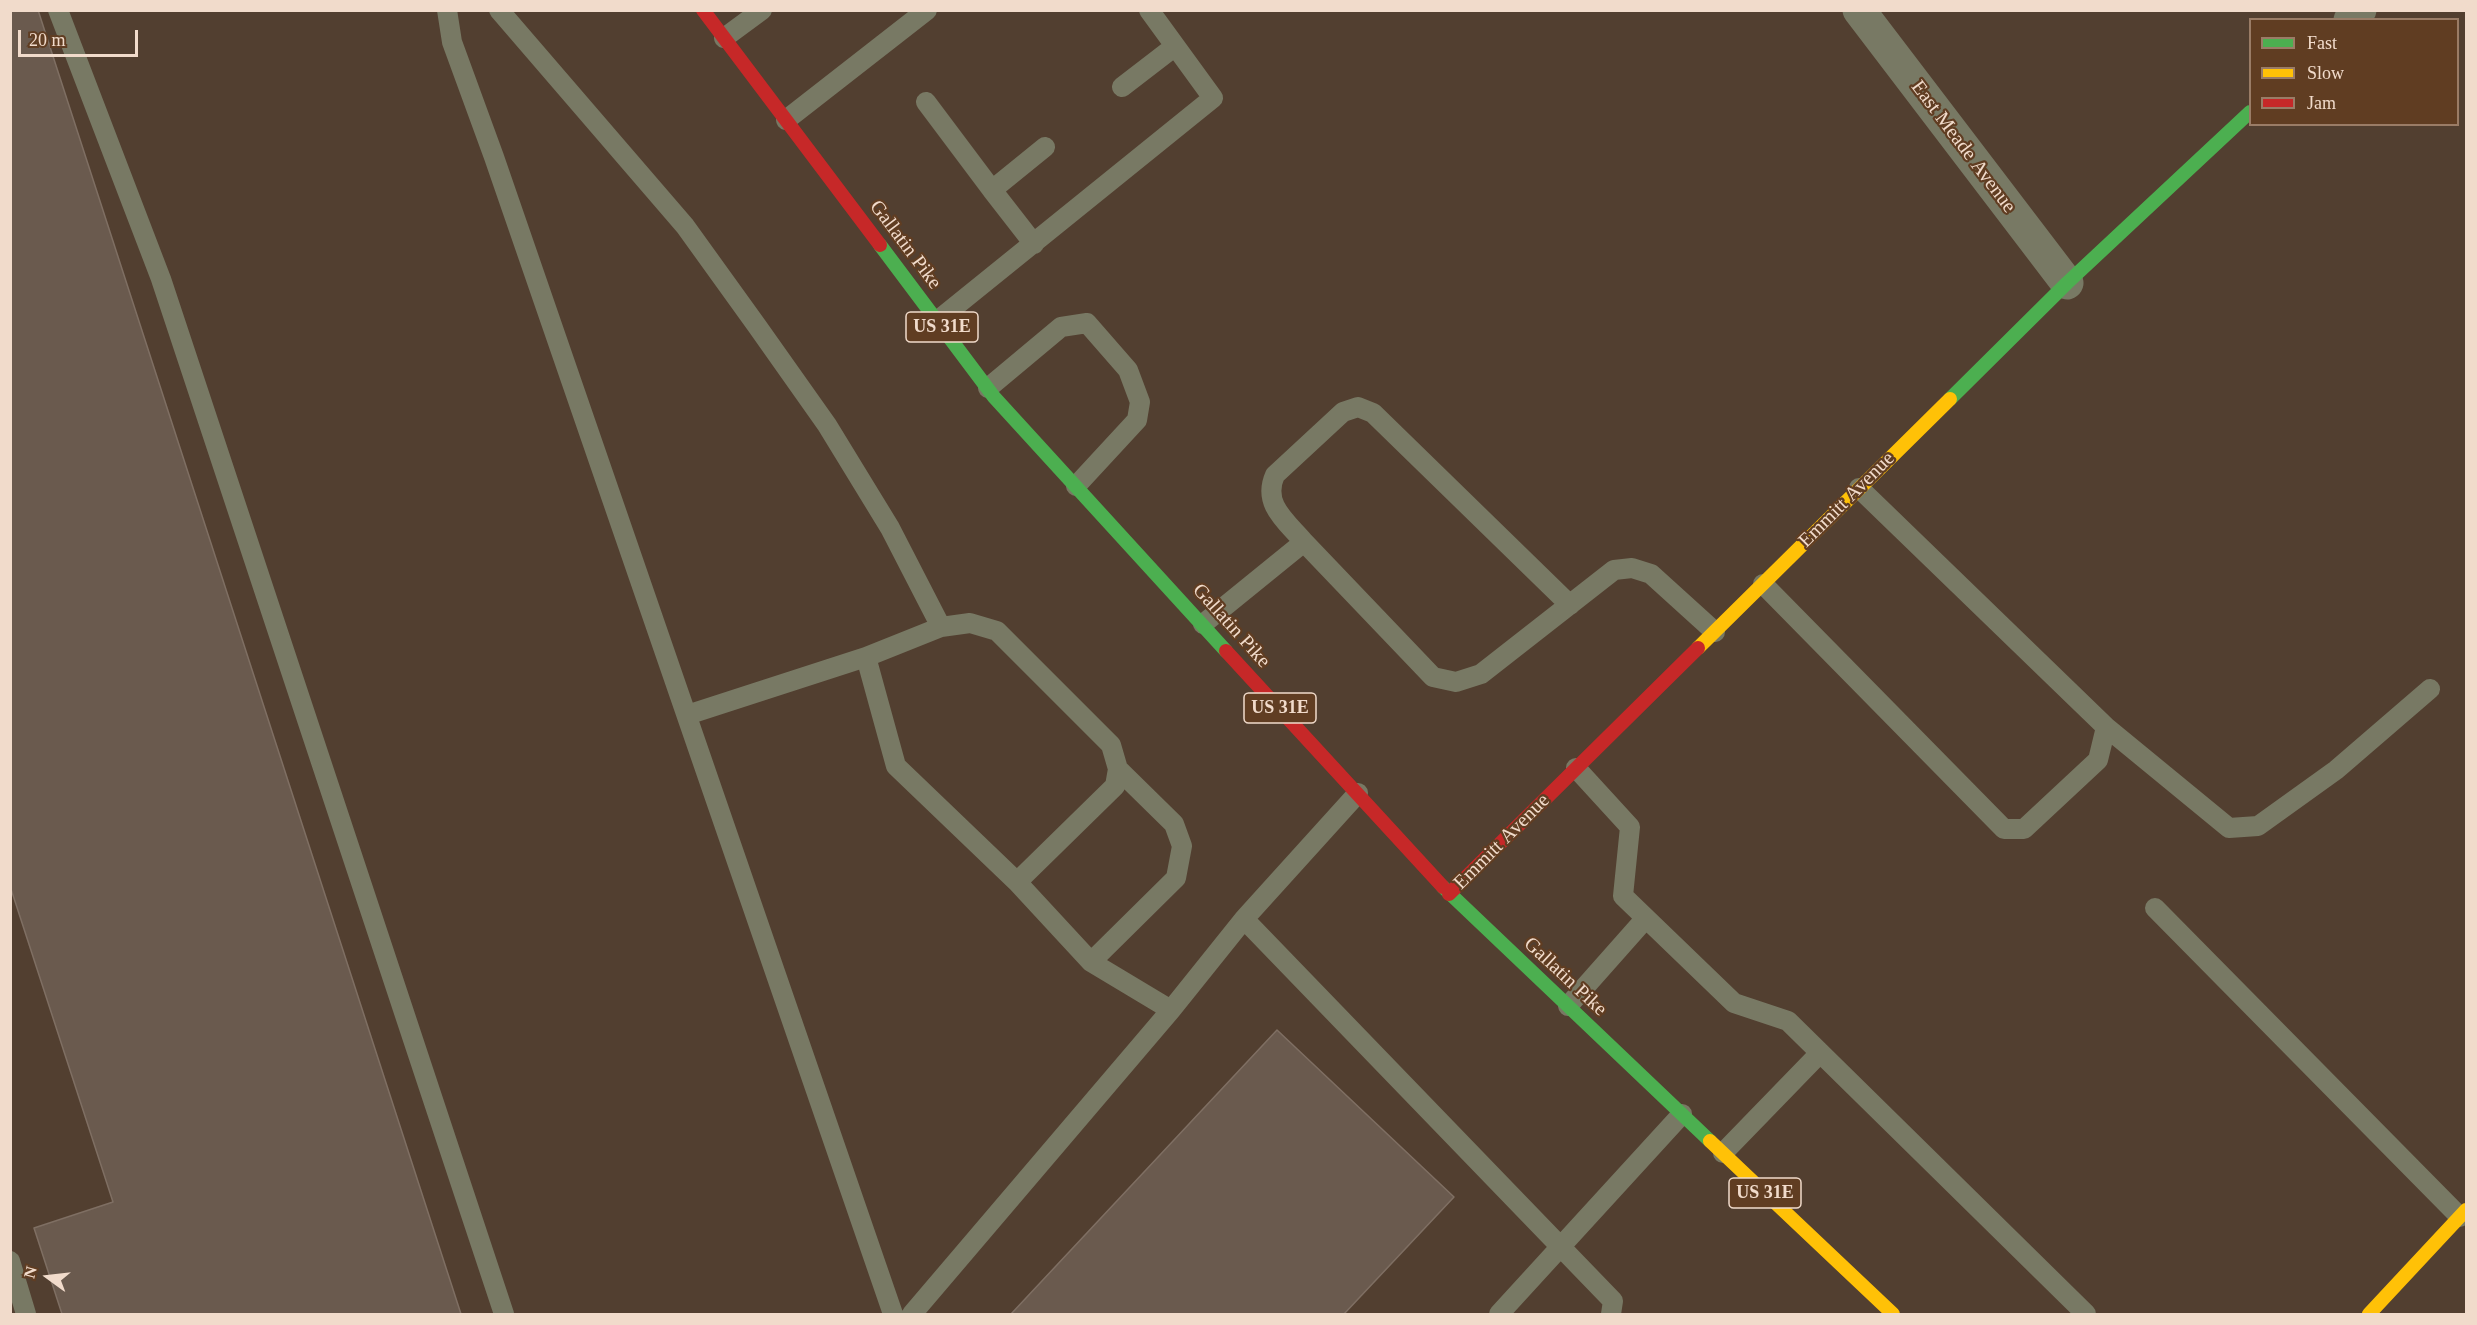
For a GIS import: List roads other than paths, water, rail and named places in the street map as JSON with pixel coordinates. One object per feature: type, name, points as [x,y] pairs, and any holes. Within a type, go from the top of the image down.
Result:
[{"type":"main road","name":"Gallatin Pike","points":[[703,10],[988,388],[1076,486],[1449,894],[1893,1314]]},
{"type":"main road","name":"Emmitt Avenue","points":[[1449,894],[2067,283],[2249,113]]},
{"type":"main road","points":[[2369,1314],[2463,1213]]},
{"type":"street","name":"East Meade Avenue","points":[[1859,10],[2067,283]]},
{"type":"lane","points":[[58,10],[161,279],[504,1314]]},
{"type":"lane","points":[[447,10],[452,42],[494,157],[893,1314]]},
{"type":"lane","points":[[500,10],[685,226],[744,308],[827,425],[890,528],[941,627]]},
{"type":"lane","points":[[724,38],[762,10]]},
{"type":"lane","points":[[786,120],[927,10]]},
{"type":"lane","points":[[937,321],[1213,99],[1149,10]]},
{"type":"lane","points":[[1122,87],[1174,47]]},
{"type":"lane","points":[[926,102],[1034,244]]},
{"type":"lane","points":[[992,190],[1045,147]]},
{"type":"lane","points":[[988,388],[1061,327],[1087,323],[1128,370],[1140,402],[1137,420],[1076,486]]},
{"type":"lane","points":[[1570,604],[1373,413],[1358,407],[1343,412],[1275,475],[1269,487],[1274,506],[1304,542],[1433,677],[1456,682],[1481,674],[1614,570],[1632,567],[1651,574],[1715,632]]},
{"type":"lane","points":[[1859,488],[2106,727],[2229,828],[2258,826],[2336,770],[2430,689]]},
{"type":"lane","points":[[1203,624],[1304,542]]},
{"type":"lane","points":[[1763,584],[2004,829],[2024,829],[2097,760],[2106,727]]},
{"type":"lane","points":[[687,715],[866,657],[941,627],[970,623],[997,631],[1110,745],[1118,770],[1174,824],[1182,846],[1176,878],[1091,962]]},
{"type":"lane","points":[[866,657],[896,766],[1017,882],[1091,962],[1171,1010]]},
{"type":"lane","points":[[1576,768],[1630,827],[1623,896],[1734,1003],[1788,1021],[2086,1314]]},
{"type":"lane","points":[[1017,882],[1115,786],[1118,770]]},
{"type":"lane","points":[[912,1314],[1171,1010],[1244,919],[1358,793]]},
{"type":"lane","points":[[2155,908],[2463,1213]]},
{"type":"lane","points":[[1568,1006],[1646,918]]},
{"type":"lane","points":[[1244,919],[1613,1301],[1611,1314]]},
{"type":"lane","points":[[1723,1153],[1820,1053]]},
{"type":"lane","points":[[1499,1314],[1682,1114]]},
{"type":"lane","points":[[10,1261],[26,1314]]}]
